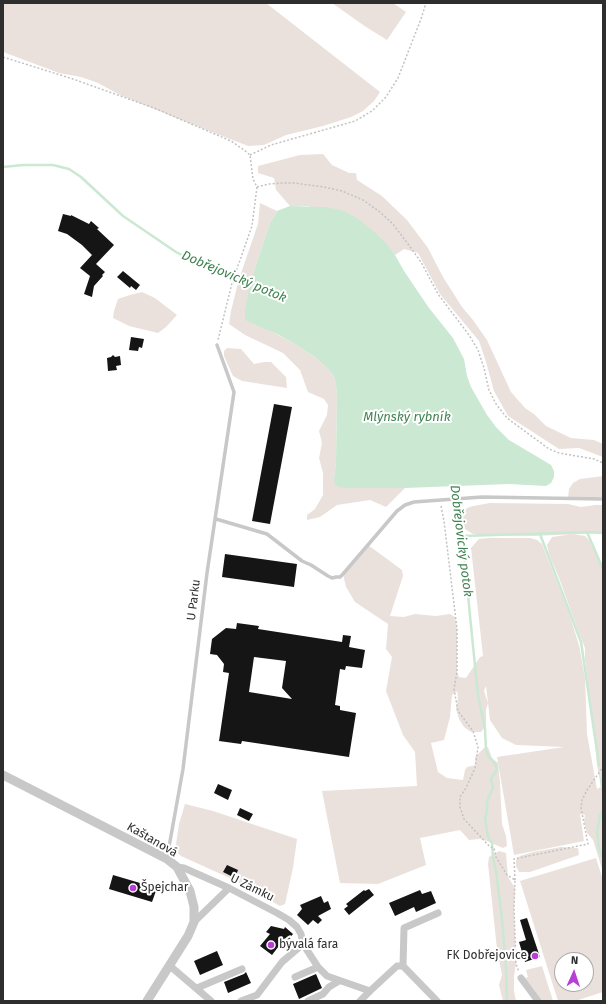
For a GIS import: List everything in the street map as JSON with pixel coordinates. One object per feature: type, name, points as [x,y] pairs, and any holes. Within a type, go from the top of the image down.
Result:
[{"type":"street","name":"Kaštanová","points":[[3,775],[167,859],[177,867],[190,891],[194,907],[194,922],[188,936],[147,1001]]},
{"type":"street","name":"U Zámku","points":[[177,867],[184,868],[229,888],[289,920],[297,927],[301,934],[303,944],[327,976],[370,991]]},
{"type":"street","points":[[194,922],[229,888]]},
{"type":"street","points":[[437,1001],[403,966],[404,928],[438,913]]},
{"type":"street","points":[[241,1001],[257,994],[282,962],[303,944]]},
{"type":"street","points":[[170,966],[211,1001]]},
{"type":"street","points":[[295,976],[318,966]]},
{"type":"street","points":[[360,1001],[397,966],[403,966]]},
{"type":"street","points":[[197,988],[242,969]]},
{"type":"street","points":[[520,976],[538,1001]]},
{"type":"street","points":[[308,1001],[323,994],[328,987],[339,981]]},
{"type":"lane","name":"U Parku","points":[[167,859],[183,769],[207,573],[234,392],[216,345]]},
{"type":"lane","points":[[216,519],[267,534],[302,560],[328,576],[336,578],[343,574],[397,511],[405,505],[414,502],[482,497],[603,499]]},
{"type":"path","points":[[250,155],[271,145],[355,121],[372,111],[386,97],[398,78],[426,3]]},
{"type":"path","points":[[3,58],[73,79],[154,108],[231,141],[250,155],[253,179],[257,187],[252,226],[232,282],[216,345]]},
{"type":"path","points":[[257,187],[268,184],[294,183],[330,188],[342,191],[363,200],[380,212],[393,224],[408,244],[421,262],[438,294],[469,335],[478,350],[489,390],[496,404],[507,418],[549,449],[594,459],[603,463]]},
{"type":"path","points":[[440,500],[444,521],[457,629],[458,672],[454,689],[458,711],[473,731],[478,747],[475,768],[460,797],[460,807],[464,819],[490,846],[494,848],[496,857],[507,875],[515,880]]},
{"type":"path","points":[[520,976],[516,964],[514,859],[588,844],[581,808],[582,800],[603,767]]},
{"type":"shaded area","points":[[3,3],[266,3],[380,92],[374,101],[363,111],[351,117],[323,126],[286,135],[264,145],[248,146],[120,95],[98,83],[81,77],[59,73],[3,52]]},
{"type":"shaded area","points":[[332,3],[393,3],[406,12],[387,40]]},
{"type":"shaded area","points":[[323,154],[332,165],[349,173],[356,173],[357,180],[382,196],[407,220],[428,248],[443,277],[462,307],[487,340],[511,392],[525,408],[534,414],[546,426],[571,438],[594,440],[603,444],[603,457],[579,448],[559,449],[508,416],[494,391],[479,341],[440,294],[418,253],[404,249],[395,255],[378,235],[308,206],[290,206],[276,190],[274,178],[258,173],[258,166],[300,155]]},
{"type":"shaded area","points":[[260,203],[277,211],[270,223],[250,283],[245,317],[295,344],[315,357],[330,371],[334,377],[337,396],[336,463],[334,479],[351,488],[405,488],[386,507],[370,500],[337,505],[320,517],[307,520],[307,515],[315,509],[323,495],[323,473],[319,458],[322,443],[319,431],[327,415],[328,405],[324,399],[308,392],[300,370],[283,353],[245,335],[229,324],[239,279],[258,224]]},
{"type":"shaded area","points":[[142,292],[155,298],[177,315],[158,333],[129,326],[113,318],[118,299]]},
{"type":"shaded area","points":[[227,348],[241,349],[254,364],[271,362],[286,377],[287,388],[242,381],[233,376],[224,356],[224,351]]},
{"type":"shaded area","points":[[603,476],[603,499],[568,498],[569,489],[573,483],[580,479]]},
{"type":"shaded area","points":[[490,503],[568,504],[581,507],[603,505],[603,533],[533,536],[479,535],[473,534],[465,529],[462,522],[462,516],[467,508]]},
{"type":"shaded area","points":[[573,534],[585,536],[589,540],[603,566],[603,872],[593,840],[587,833],[584,821],[585,815],[580,814],[584,841],[514,855],[497,757],[564,747],[516,745],[502,738],[490,720],[488,703],[486,710],[486,725],[481,732],[471,732],[464,727],[459,719],[456,709],[458,697],[457,691],[452,695],[450,717],[444,740],[431,743],[438,772],[447,778],[463,780],[467,767],[476,765],[475,757],[484,748],[488,747],[492,758],[498,763],[502,824],[506,836],[507,846],[503,848],[480,839],[469,840],[460,830],[420,838],[426,865],[378,884],[340,883],[322,791],[417,786],[415,752],[403,735],[386,691],[392,657],[386,649],[388,624],[355,602],[346,587],[343,574],[368,545],[402,570],[403,576],[390,616],[404,617],[415,614],[436,616],[450,614],[455,617],[457,629],[457,672],[459,677],[466,678],[480,657],[483,656],[471,548],[479,539],[489,538],[530,538],[537,540],[542,544],[569,613],[579,645],[585,678],[587,734],[597,789],[601,787],[597,765],[585,648],[549,554],[547,545],[552,537]],"holes":[[[486,686],[488,703],[484,691]]]},
{"type":"shaded area","points":[[185,804],[213,811],[297,839],[293,868],[285,904],[280,906],[234,880],[181,856],[175,851],[179,824]]},
{"type":"shaded area","points":[[561,847],[578,848],[579,855],[530,872],[519,872],[516,866],[516,860],[520,856]]},
{"type":"shaded area","points":[[499,851],[506,853],[508,877],[515,888],[514,908],[516,964],[514,991],[516,1001],[503,1001],[499,985],[502,975],[497,949],[488,864],[489,857]]},
{"type":"shaded area","points":[[596,858],[603,880],[603,992],[575,1001],[558,1001],[555,992],[594,992],[594,952],[554,952],[554,988],[520,881]]},
{"type":"shaded area","points":[[542,966],[553,1001],[542,1001],[525,978],[528,977],[526,970]]},
{"type":"water","name":"Mlýnský rybník","points":[[290,206],[324,207],[344,211],[357,218],[385,242],[429,308],[453,338],[464,359],[467,376],[471,387],[487,415],[509,440],[551,465],[554,471],[554,477],[551,483],[546,486],[509,484],[405,488],[351,488],[339,487],[335,484],[337,396],[334,377],[330,371],[315,357],[277,334],[245,319],[250,283],[270,223],[277,211]]},
{"type":"building","points":[[63,214],[71,215],[89,224],[91,221],[99,228],[97,229],[114,245],[96,264],[105,272],[94,286],[92,297],[84,294],[90,276],[80,268],[92,255],[82,245],[67,234],[58,231]]},
{"type":"building","points":[[123,271],[140,285],[136,290],[131,286],[130,288],[117,277]]},
{"type":"building","points":[[131,337],[144,339],[142,348],[139,347],[138,351],[129,350]]},
{"type":"building","points":[[113,355],[115,357],[120,356],[121,365],[116,366],[117,370],[108,371],[107,358]]},
{"type":"building","points":[[274,404],[292,407],[270,524],[252,521]]},
{"type":"building","points":[[225,554],[297,564],[294,587],[222,577]]},
{"type":"building","points":[[237,623],[259,626],[258,629],[342,642],[343,635],[351,636],[349,647],[365,650],[362,668],[346,666],[345,670],[340,669],[335,705],[340,706],[340,710],[356,713],[349,757],[242,741],[241,744],[219,741],[229,673],[223,672],[224,664],[217,655],[210,654],[212,639],[226,628],[236,629]],"holes":[[[254,657],[286,661],[282,688],[292,699],[249,692]]]},
{"type":"building","points":[[218,784],[232,790],[228,800],[214,793]]},
{"type":"building","points":[[240,808],[253,814],[249,821],[237,815]]},
{"type":"building","points":[[227,865],[238,870],[235,878],[223,872]]},
{"type":"building","name":"Špejchar","points":[[113,875],[157,888],[152,902],[109,889]]},
{"type":"building","points":[[369,889],[374,895],[349,915],[344,909],[348,906],[346,904],[364,890]]},
{"type":"building","points":[[420,890],[422,894],[431,891],[436,903],[416,912],[414,907],[395,916],[389,903]]},
{"type":"building","points":[[321,896],[324,903],[328,901],[331,909],[318,916],[322,920],[318,924],[313,920],[308,925],[297,915],[302,909],[300,905]]},
{"type":"building","points":[[527,918],[540,957],[525,962],[519,942],[526,940],[520,920]]},
{"type":"building","points":[[271,926],[284,929],[285,927],[293,934],[288,940],[285,938],[272,955],[260,946],[270,934],[266,932]]},
{"type":"building","points":[[217,951],[223,965],[200,975],[194,961]]},
{"type":"building","points":[[246,972],[251,983],[228,993],[224,982]]},
{"type":"building","points":[[316,974],[322,988],[299,999],[293,984]]},
{"type":"waterway","name":"Dobřejovický potok","points":[[3,167],[53,165],[69,169],[81,177],[123,216],[176,252],[213,270],[253,284]]},
{"type":"waterway","name":"Dobřejovický potok","points":[[455,483],[463,536],[478,695],[485,729],[486,750],[488,756],[496,765],[497,769],[491,779],[493,787],[487,802],[485,818],[488,837],[492,843],[502,919],[507,1001]]},
{"type":"waterway","points":[[587,532],[603,569]]},
{"type":"waterway","points":[[463,536],[587,532],[603,533]]},
{"type":"waterway","points":[[540,534],[581,642],[599,765]]},
{"type":"waterway","points":[[601,778],[603,796]]},
{"type":"waterway","points":[[603,811],[600,815],[597,832],[599,849],[603,858]]},
{"type":"place","name":"Špejchar","points":[[133,888]]},
{"type":"place","name":"bývalá fara","points":[[271,945]]},
{"type":"place","name":"FK Dobřejovice","points":[[535,956]]}]
